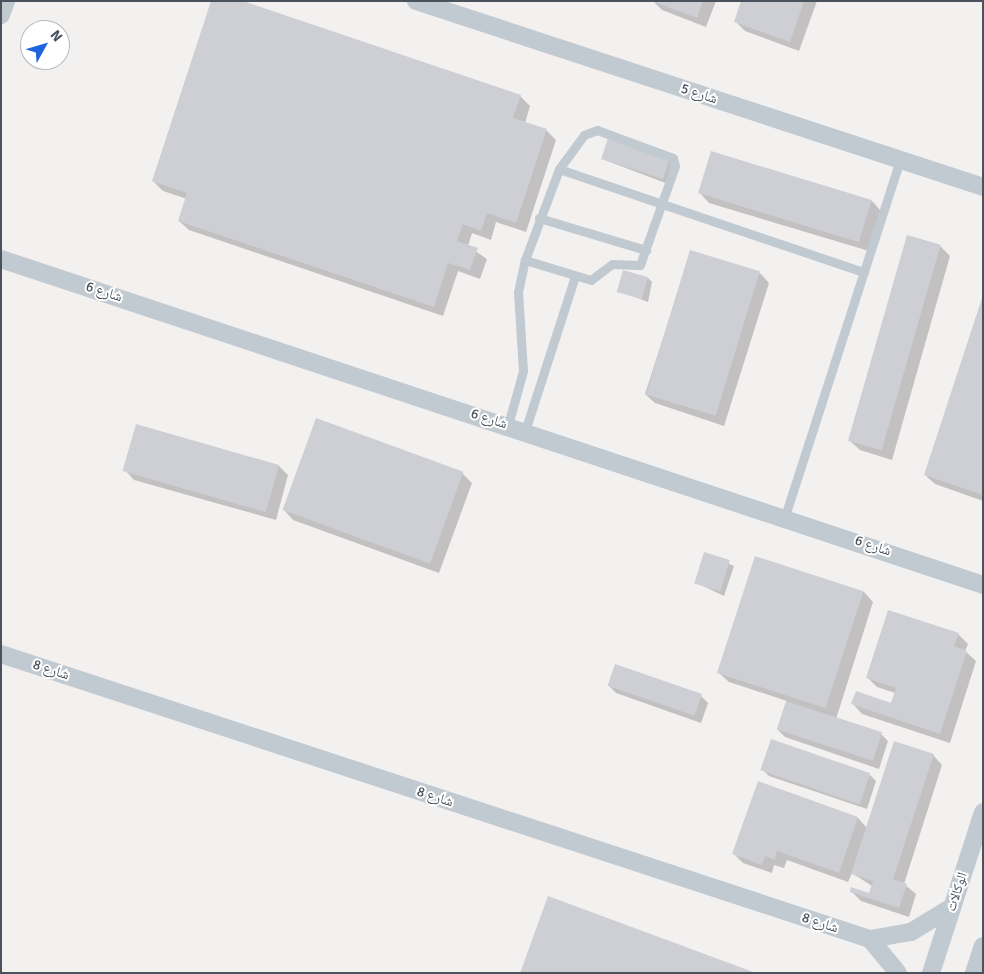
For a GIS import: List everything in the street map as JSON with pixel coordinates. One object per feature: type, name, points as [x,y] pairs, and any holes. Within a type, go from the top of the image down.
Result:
[{"type":"street","points":[[1,16],[6,1]]},
{"type":"street","name":"شارع 5","points":[[416,1],[983,187]]},
{"type":"street","name":"شارع 6","points":[[1,259],[786,516],[980,582]]},
{"type":"street","name":"شارع 8","points":[[1,654],[870,940],[911,932],[952,907]]},
{"type":"street","name":"الوكالات","points":[[931,973],[983,812]]},
{"type":"street","points":[[870,940],[898,973]]},
{"type":"lane","points":[[516,428],[523,371],[518,300],[525,260],[559,169],[584,135],[597,130],[667,152],[674,166],[646,250],[636,267],[612,264],[591,280],[525,260]]},
{"type":"lane","points":[[786,516],[900,160]]},
{"type":"lane","points":[[559,169],[864,272]]},
{"type":"lane","points":[[540,218],[646,250]]},
{"type":"lane","points":[[516,428],[575,276]]},
{"type":"building","points":[[211,1],[243,1],[521,95],[513,118],[547,129],[516,223],[487,213],[481,231],[463,224],[457,241],[478,248],[470,270],[448,263],[434,307],[178,221],[187,193],[152,181]]},
{"type":"building","points":[[652,1],[703,1],[697,18]]},
{"type":"building","points":[[741,1],[804,1],[790,42],[734,22]]},
{"type":"building","points":[[608,138],[670,158],[663,179],[601,159]]},
{"type":"building","points":[[711,151],[872,200],[859,242],[698,193]]},
{"type":"building","points":[[907,235],[941,245],[882,450],[848,441]]},
{"type":"building","points":[[690,250],[760,271],[716,416],[646,394]]},
{"type":"building","points":[[623,270],[648,277],[642,299],[617,292]]},
{"type":"building","points":[[983,298],[983,495],[924,475]]},
{"type":"building","points":[[316,418],[464,472],[430,564],[282,510]]},
{"type":"building","points":[[136,424],[279,465],[266,512],[122,471]]},
{"type":"building","points":[[704,552],[730,560],[720,591],[694,584]]},
{"type":"building","points":[[755,556],[863,591],[825,708],[717,673]]},
{"type":"building","points":[[888,610],[959,633],[954,646],[967,651],[940,734],[851,704],[856,691],[891,703],[896,688],[866,678]]},
{"type":"building","points":[[615,664],[702,694],[694,716],[608,686]]},
{"type":"building","points":[[786,701],[882,732],[873,761],[777,730]]},
{"type":"building","points":[[771,739],[870,773],[860,804],[760,770]]},
{"type":"building","points":[[894,741],[934,754],[893,879],[907,884],[899,908],[850,892],[851,887],[869,893],[873,881],[851,874]]},
{"type":"building","points":[[758,781],[858,817],[839,873],[777,851],[775,860],[765,856],[762,865],[732,854]]},
{"type":"building","points":[[548,896],[756,973],[520,973]]}]
